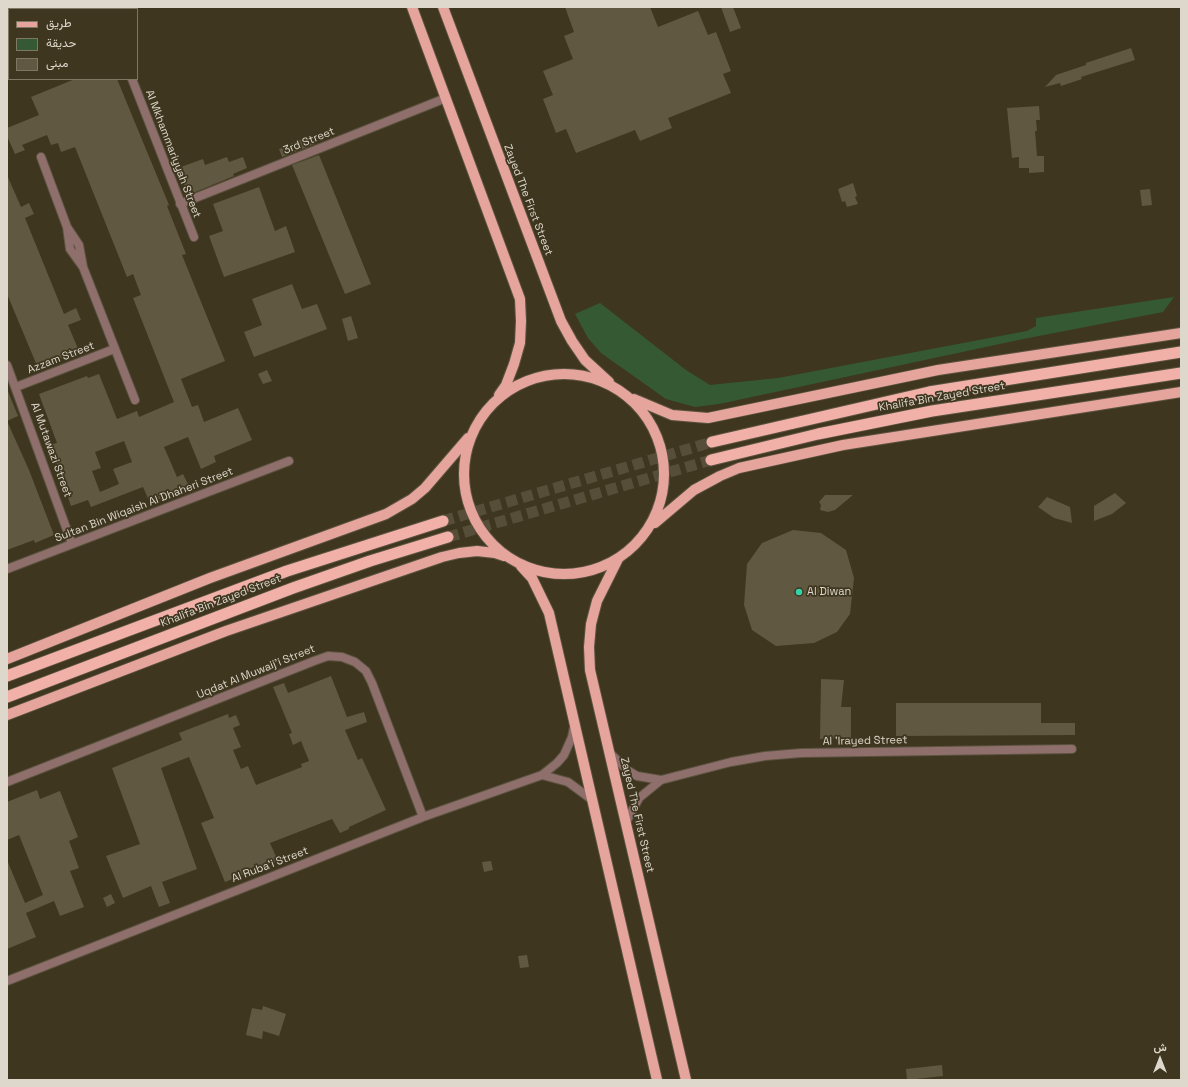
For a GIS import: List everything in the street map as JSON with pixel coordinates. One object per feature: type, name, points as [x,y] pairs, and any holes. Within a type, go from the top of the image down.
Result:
[{"type":"highway","name":"Khalifa Bin Zayed Street","points":[[712,442],[929,392],[1181,352]]},
{"type":"highway","name":"Khalifa Bin Zayed Street","points":[[711,460],[818,434],[932,411],[1181,372]]},
{"type":"highway","name":"Khalifa Bin Zayed Street","points":[[7,676],[287,571],[443,520]]},
{"type":"highway","name":"Khalifa Bin Zayed Street","points":[[7,697],[293,588],[370,561],[448,537]]},
{"type":"main road","points":[[7,659],[210,578],[386,514],[412,499],[425,488],[472,433],[506,385],[520,343],[520,299],[412,7]]},
{"type":"main road","name":"Zayed The First Street","points":[[443,7],[561,321],[585,360],[615,388]]},
{"type":"main road","points":[[494,403],[514,387],[539,378],[551,375],[578,375],[603,382],[650,407],[672,415],[708,418],[938,370],[1181,333]]},
{"type":"main road","points":[[649,528],[694,490],[739,468],[843,445],[1181,392]]},
{"type":"main road","points":[[7,715],[226,631],[459,553],[477,551],[495,553],[539,571],[570,574],[591,571],[619,558],[633,548],[649,528],[655,518],[663,496],[664,462],[654,428],[641,409],[624,394]]},
{"type":"main road","points":[[472,433],[465,458],[464,471],[464,484],[470,510],[482,533],[500,552],[515,562],[532,578],[549,613],[656,1080]]},
{"type":"main road","name":"Zayed The First Street","points":[[619,558],[597,601],[591,624],[589,647],[590,670],[686,1080]]},
{"type":"street","name":"Al Mkhammariyyah Street","points":[[132,80],[180,204],[194,236]]},
{"type":"street","name":"3rd Street","points":[[180,204],[446,98]]},
{"type":"street","points":[[41,157],[67,227],[70,249],[83,267],[135,400]]},
{"type":"street","name":"Azzam Street","points":[[16,387],[114,349]]},
{"type":"street","name":"Al Mutawazi Street","points":[[7,364],[72,544]]},
{"type":"street","name":"Sultan Bin Wiqaish Al Dhaheri Street","points":[[7,569],[289,461]]},
{"type":"street","name":"Uqdat Al Muwaij'i Street","points":[[7,782],[314,661],[328,656],[342,657],[355,662],[366,671],[423,818]]},
{"type":"street","name":"Al Ruba'i Street","points":[[7,981],[423,818],[542,775],[564,755],[574,727]]},
{"type":"street","name":"Al 'Irayed Street","points":[[610,753],[626,770],[649,779],[661,780],[732,762],[801,753],[1072,749]]},
{"type":"street","points":[[542,775],[568,782],[591,799]]},
{"type":"street","name":"Al 'Irayed Street","points":[[626,822],[639,798],[661,780]]},
{"type":"green space","points":[[1174,297],[1163,312],[1023,339],[719,404],[695,407],[666,399],[601,353],[588,338],[575,314],[600,303],[686,370],[710,385],[778,378],[1027,331],[1036,326],[1036,318]]},
{"type":"building","points":[[565,7],[650,7],[658,27],[698,11],[708,35],[716,32],[731,71],[723,74],[731,93],[668,118],[672,128],[640,141],[635,130],[576,153],[566,129],[556,133],[543,99],[553,95],[543,71],[573,59],[564,36],[574,32]]},
{"type":"building","points":[[721,7],[733,7],[741,28],[730,32]]},
{"type":"building","points":[[1131,48],[1135,60],[1081,77],[1082,79],[1061,86],[1060,83],[1045,87],[1056,75]]},
{"type":"building","points":[[73,80],[117,80],[169,205],[167,206],[186,254],[182,255],[225,361],[181,379],[192,407],[198,405],[204,422],[238,408],[252,440],[214,456],[216,462],[201,469],[188,437],[164,447],[177,477],[183,474],[189,486],[150,503],[143,487],[91,507],[88,500],[71,506],[50,445],[57,443],[39,394],[87,376],[88,378],[99,374],[117,419],[137,411],[139,417],[174,402],[133,298],[141,295],[133,274],[127,277],[75,147],[61,152],[58,143],[51,145],[47,135],[22,145],[25,150],[15,154],[7,136],[7,128],[39,115],[31,97]],"holes":[[[124,441],[132,462],[113,469],[119,484],[100,492],[92,471],[101,468],[95,452]]]},
{"type":"building","points":[[1039,106],[1040,120],[1036,120],[1037,131],[1035,131],[1037,156],[1044,156],[1044,172],[1029,173],[1029,168],[1019,168],[1019,157],[1012,158],[1007,108]]},
{"type":"building","points":[[311,135],[315,144],[282,157],[279,149]]},
{"type":"building","points":[[319,155],[371,284],[345,294],[292,165]]},
{"type":"building","points":[[227,157],[229,162],[243,157],[247,168],[233,174],[234,176],[188,195],[178,168],[203,159],[205,165]]},
{"type":"building","points":[[7,175],[21,207],[29,203],[34,214],[25,218],[64,314],[76,308],[81,320],[68,325],[79,351],[38,368],[7,294]]},
{"type":"building","points":[[853,183],[857,196],[855,197],[858,204],[847,207],[845,201],[842,202],[838,189]]},
{"type":"building","points":[[259,187],[275,231],[286,226],[295,252],[224,277],[209,236],[223,231],[213,204]]},
{"type":"building","points":[[1150,189],[1152,205],[1142,206],[1140,190]]},
{"type":"building","points":[[292,284],[302,309],[317,304],[327,329],[254,357],[244,332],[262,325],[252,299]]},
{"type":"building","points":[[351,316],[358,338],[348,341],[342,319]]},
{"type":"building","points":[[267,370],[272,381],[263,384],[258,374]]},
{"type":"building","points":[[7,389],[18,416],[7,421]]},
{"type":"building","points":[[7,421],[29,470],[54,535],[35,543],[34,540],[7,550]]},
{"type":"building","points":[[1115,493],[1126,503],[1112,514],[1094,521],[1094,506]]},
{"type":"building","points":[[825,495],[853,495],[835,510],[828,512],[820,510],[821,505],[819,502]]},
{"type":"building","points":[[1047,497],[1070,507],[1072,523],[1054,518],[1038,507]]},
{"type":"building","name":"Al Diwan","points":[[793,530],[821,533],[846,550],[854,578],[850,614],[837,632],[814,643],[776,646],[752,630],[744,605],[747,564],[762,543]]},
{"type":"building","points":[[331,676],[347,717],[364,712],[367,722],[345,730],[358,760],[362,758],[386,810],[349,827],[349,829],[340,833],[332,819],[270,843],[278,861],[225,882],[201,823],[214,818],[189,757],[161,768],[197,869],[162,882],[170,903],[159,907],[151,886],[123,898],[106,856],[140,844],[112,768],[182,740],[179,733],[228,714],[229,718],[236,715],[240,725],[233,728],[241,747],[233,750],[241,769],[248,766],[256,785],[302,767],[301,764],[309,761],[301,741],[293,745],[289,734],[292,733],[273,687],[284,683],[288,693]]},
{"type":"building","points":[[821,679],[844,680],[841,707],[851,707],[851,738],[820,739]]},
{"type":"building","points":[[896,703],[1041,703],[1041,723],[1075,723],[1075,735],[896,736]]},
{"type":"building","points":[[37,790],[40,799],[60,791],[78,837],[69,841],[79,868],[70,871],[84,907],[60,916],[54,901],[26,913],[36,937],[7,949],[7,860],[25,903],[43,895],[19,835],[7,840],[7,802]]},
{"type":"building","points":[[491,861],[493,870],[484,872],[482,862]]},
{"type":"building","points":[[111,894],[115,903],[107,907],[103,898]]},
{"type":"building","points":[[527,955],[529,967],[520,968],[518,956]]},
{"type":"building","points":[[263,1006],[286,1014],[279,1036],[263,1031],[262,1039],[246,1035],[252,1008],[262,1010]]},
{"type":"building","points":[[942,1065],[943,1076],[907,1080],[906,1069]]},
{"type":"tunnel","points":[[443,521],[712,442]]},
{"type":"tunnel","points":[[448,537],[711,460]]},
{"type":"place","name":"Al Diwan","points":[[799,592]]}]
